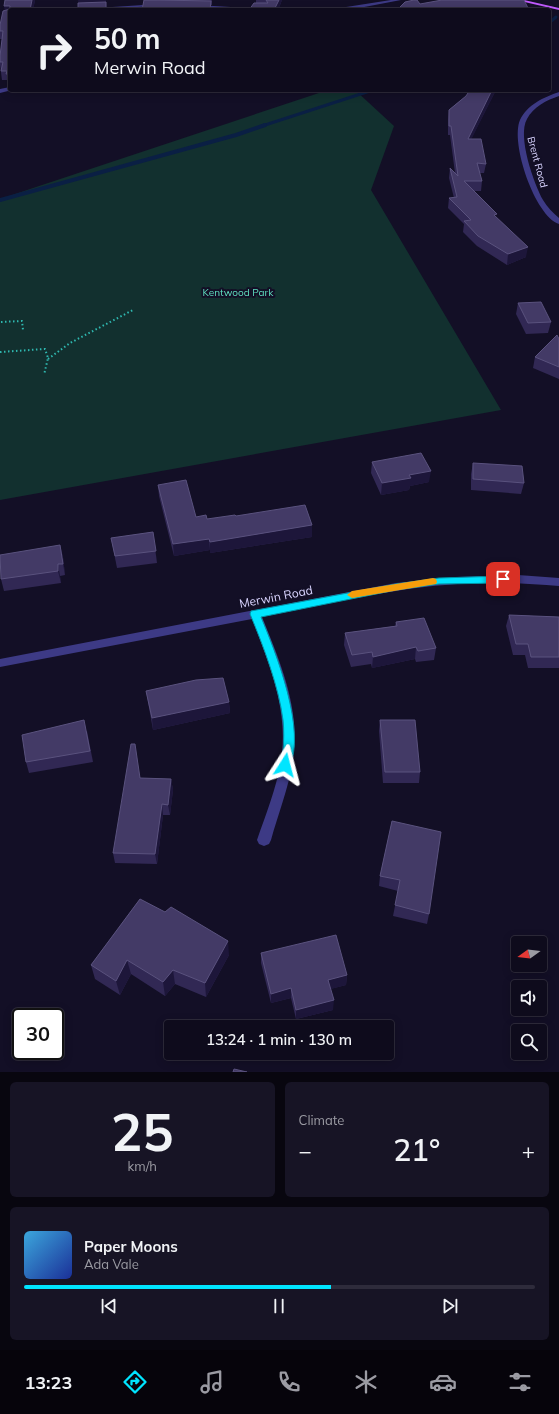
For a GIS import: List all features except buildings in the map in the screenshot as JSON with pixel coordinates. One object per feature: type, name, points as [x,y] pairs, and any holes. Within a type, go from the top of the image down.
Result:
[{"type":"main road","points":[[518,0],[559,9]]},
{"type":"street","points":[[349,8],[399,0]]},
{"type":"street","points":[[114,8],[164,5]]},
{"type":"street","points":[[193,6],[217,8]]},
{"type":"street","name":"Brent Road","points":[[559,94],[546,99],[529,111],[525,116],[521,129],[521,139],[537,195],[542,204],[559,222]]},
{"type":"street","name":"Merwin Road","points":[[0,663],[360,593],[439,581],[516,579],[559,582]]},
{"type":"street","points":[[255,614],[264,635],[282,691],[288,720],[288,751],[279,794],[264,840]]},
{"type":"path","points":[[48,359],[70,343],[133,310]]},
{"type":"path","points":[[2,322],[22,321],[23,330]]},
{"type":"path","points":[[0,352],[40,348],[45,349],[48,352],[48,359],[44,375]]},
{"type":"green space","name":"Kentwood Park","points":[[322,92],[357,92],[394,126],[371,190],[501,410],[0,500],[0,199]]},
{"type":"waterway","points":[[551,21],[556,17]]},
{"type":"waterway","points":[[264,125],[367,92]]},
{"type":"waterway","points":[[0,200],[236,135],[264,125]]},
{"type":"slow traffic","points":[[352,595],[433,582]]},
{"type":"route","points":[[285,765],[288,751],[288,720],[282,691],[264,635],[255,614],[396,587],[439,581],[503,579]]}]
